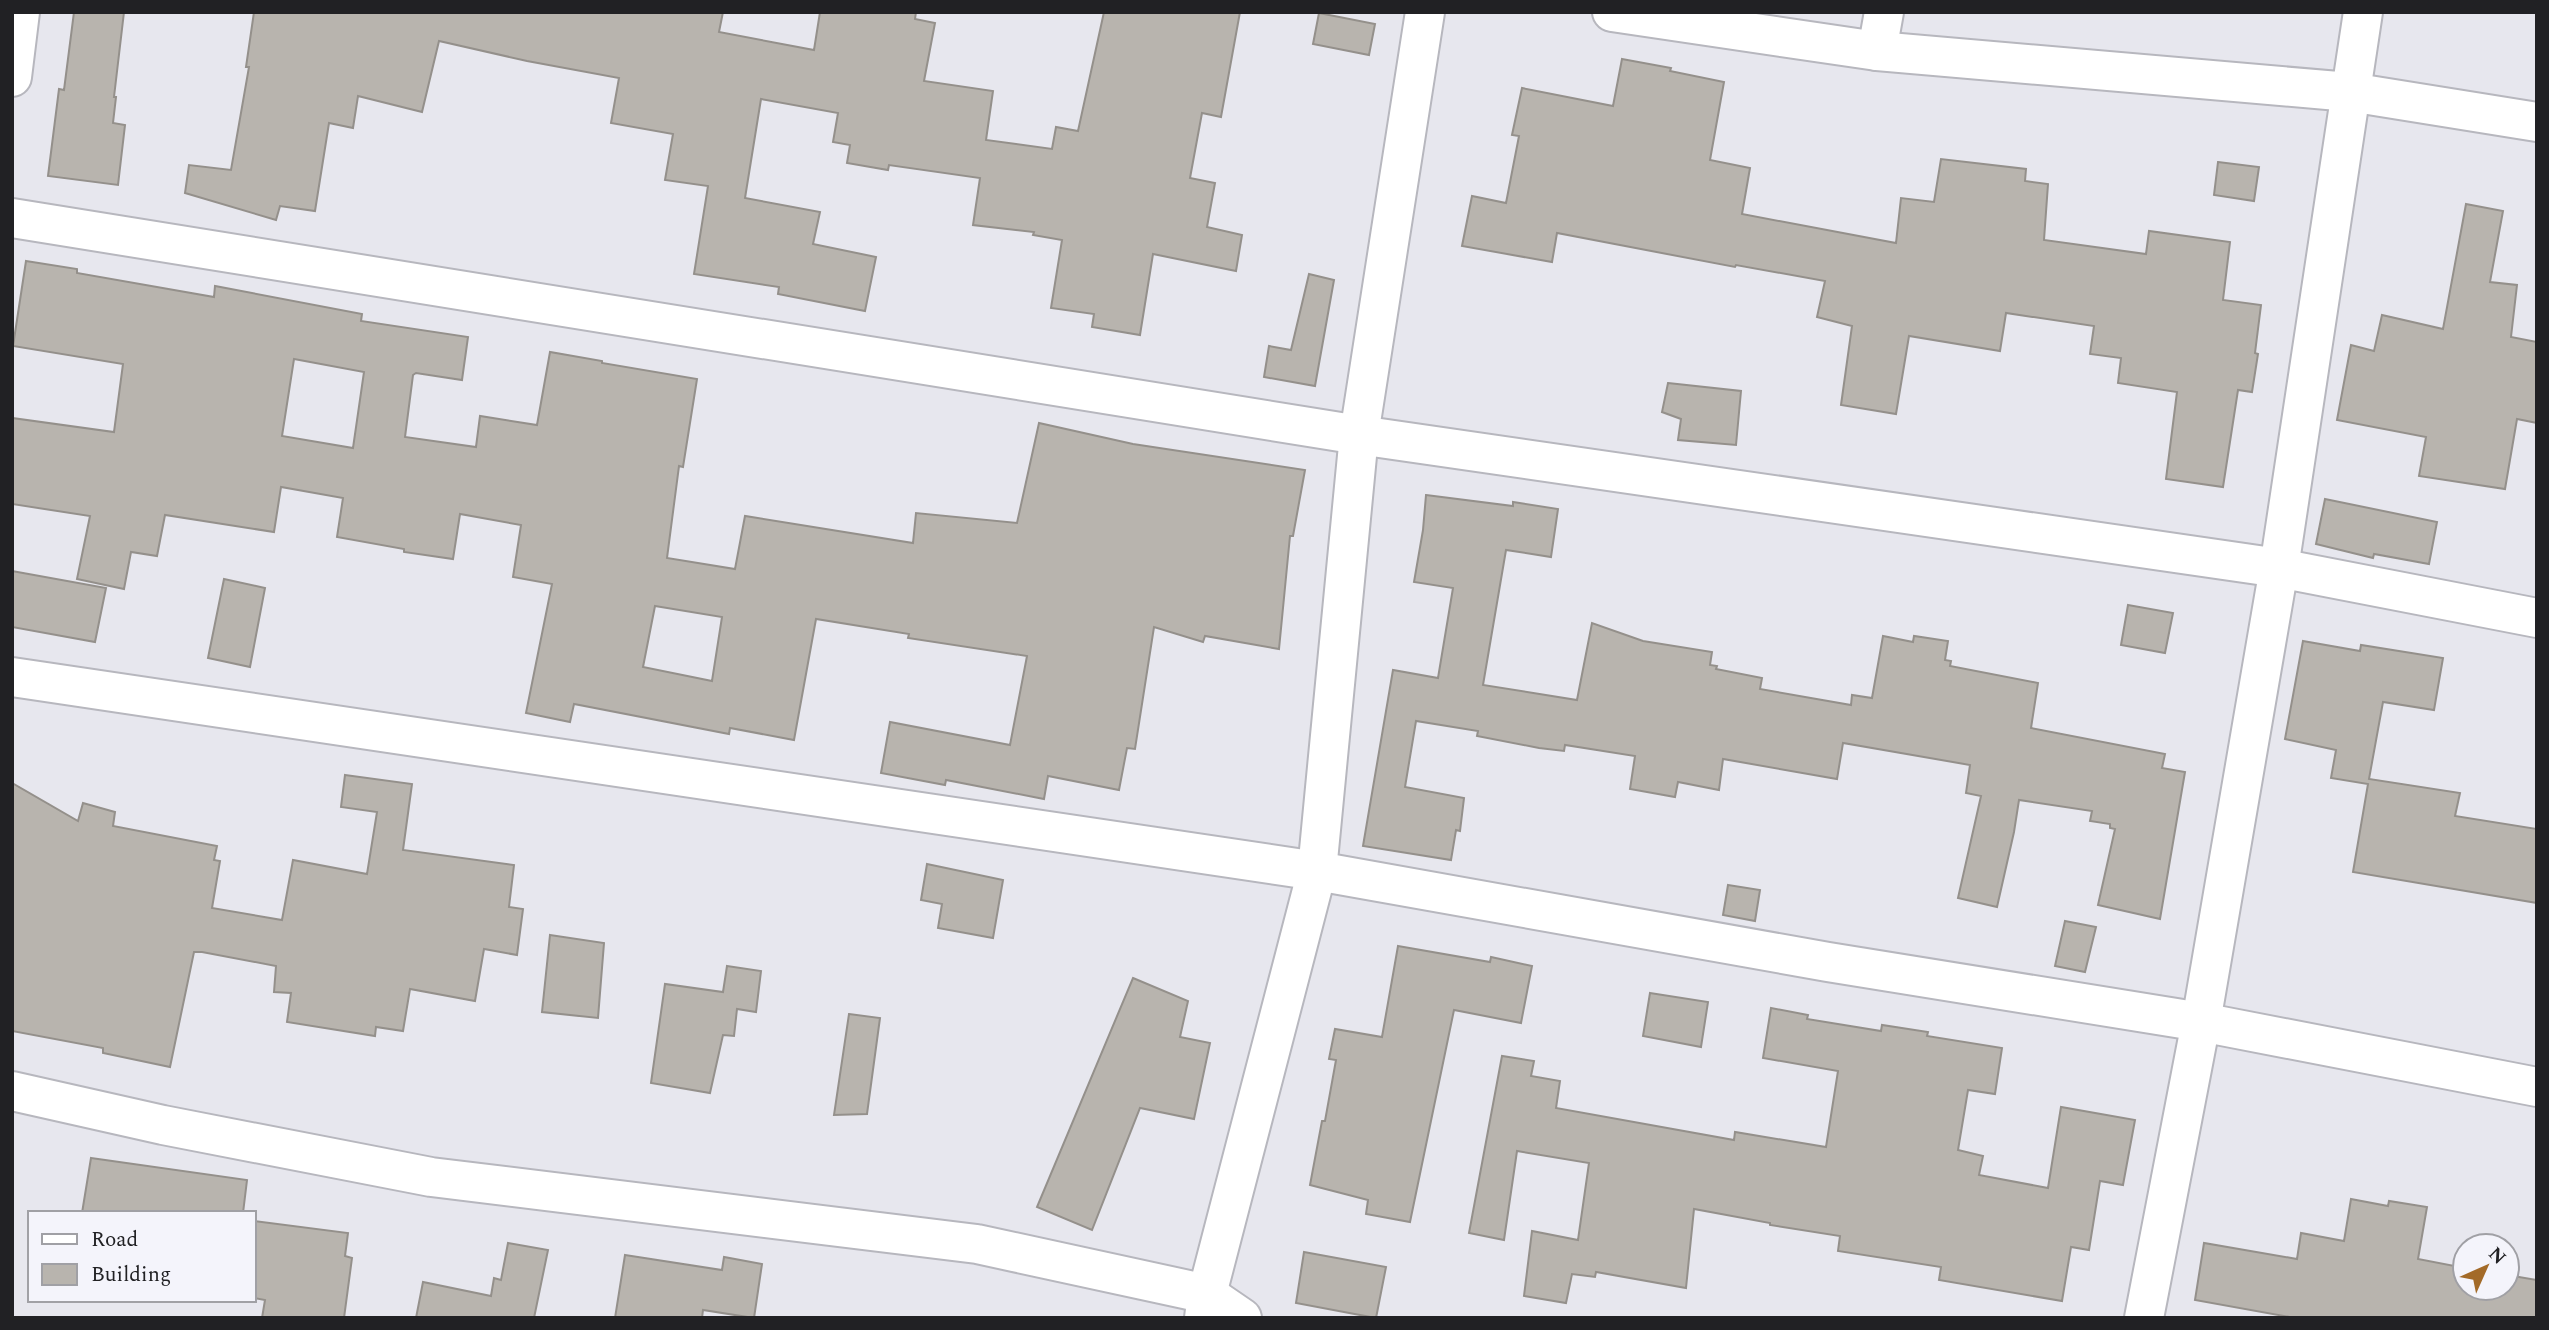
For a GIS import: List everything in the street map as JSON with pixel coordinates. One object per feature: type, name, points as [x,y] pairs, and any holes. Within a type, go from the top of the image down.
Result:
[{"type":"street","points":[[12,77],[20,12]]},
{"type":"street","points":[[1206,1306],[1317,871],[1359,435],[1425,12]]},
{"type":"street","points":[[1612,12],[1877,51],[2350,92],[2537,122]]},
{"type":"street","points":[[1877,51],[1884,12]]},
{"type":"street","points":[[2144,1318],[2201,1022],[2279,568],[2363,12]]},
{"type":"street","points":[[12,218],[1359,435],[2279,568],[2537,618]]},
{"type":"street","points":[[12,677],[1317,871],[1815,960],[2201,1022],[2537,1087]]},
{"type":"street","points":[[12,1091],[163,1125],[431,1177],[977,1244],[1242,1318]]},
{"type":"building","points":[[74,12],[124,12],[113,123],[125,125],[118,185],[48,176],[59,89],[64,90]]},
{"type":"building","points":[[254,12],[723,12],[719,32],[814,50],[820,12],[916,12],[915,19],[935,23],[924,81],[993,91],[986,140],[1052,149],[1056,127],[1078,131],[1104,12],[1240,12],[1221,117],[1202,113],[1190,178],[1215,183],[1207,227],[1242,235],[1236,271],[1153,254],[1140,335],[1092,327],[1094,314],[1051,308],[1062,240],[1033,235],[1034,232],[973,225],[980,178],[889,165],[888,170],[847,163],[850,145],[833,142],[838,113],[761,99],[745,198],[820,212],[813,244],[876,257],[865,311],[778,294],[779,287],[694,274],[708,186],[665,180],[673,134],[611,123],[619,78],[439,41],[422,112],[358,96],[353,128],[329,123],[315,211],[280,206],[276,220],[185,193],[189,165],[231,170],[249,67],[246,67]]},
{"type":"building","points":[[1319,13],[1375,24],[1369,55],[1313,44]]},
{"type":"building","points":[[1622,59],[1724,82],[1710,160],[1750,168],[1742,214],[1896,243],[1901,198],[1934,202],[1941,159],[2026,169],[2025,181],[2048,184],[2044,240],[2146,254],[2149,231],[2230,242],[2223,300],[2261,305],[2252,392],[2238,390],[2223,487],[2166,479],[2177,392],[2118,383],[2121,358],[2090,354],[2094,326],[2006,313],[2000,351],[1909,336],[1896,414],[1841,405],[1852,326],[1817,317],[1825,281],[1557,233],[1552,262],[1462,246],[1472,196],[1506,203],[1519,136],[1512,135],[1522,88],[1613,106]]},
{"type":"building","points":[[2218,162],[2259,167],[2254,201],[2214,195]]},
{"type":"building","points":[[2466,204],[2503,211],[2490,282],[2517,285],[2511,337],[2537,342],[2537,423],[2517,419],[2505,489],[2419,476],[2426,437],[2337,420],[2351,345],[2374,351],[2382,315],[2443,329]]},
{"type":"building","points":[[26,261],[77,269],[77,273],[214,297],[215,286],[362,314],[361,321],[468,337],[462,380],[416,373],[413,375],[405,437],[476,447],[480,416],[537,425],[550,352],[697,379],[683,467],[679,466],[667,558],[735,569],[745,516],[913,543],[916,513],[1017,523],[1039,423],[1133,444],[1305,470],[1293,536],[1290,536],[1279,649],[1205,636],[1203,642],[1154,627],[1135,749],[1127,748],[1119,790],[1048,776],[1044,799],[946,780],[945,785],[881,773],[890,722],[1010,745],[1027,656],[908,638],[909,634],[816,619],[794,740],[730,728],[729,734],[574,704],[570,722],[526,713],[552,584],[513,577],[521,525],[460,514],[453,559],[404,552],[404,549],[337,537],[343,498],[281,487],[274,532],[165,515],[157,556],[131,552],[124,589],[77,579],[90,516],[12,504],[12,418],[114,432],[123,364],[13,346]],"holes":[[[294,359],[364,372],[353,448],[282,436]],[[655,606],[722,617],[712,681],[643,667]]]},
{"type":"building","points":[[1309,274],[1334,280],[1315,386],[1264,377],[1269,346],[1291,350]]},
{"type":"building","points":[[1668,383],[1741,391],[1736,445],[1678,440],[1681,419],[1662,412]]},
{"type":"building","points":[[1426,495],[1513,506],[1513,502],[1558,509],[1551,557],[1506,550],[1483,685],[1577,700],[1592,623],[1643,641],[1712,652],[1710,665],[1717,666],[1716,669],[1762,678],[1760,689],[1851,705],[1852,695],[1872,698],[1883,636],[1913,642],[1914,636],[1948,641],[1945,660],[1951,661],[1950,666],[2038,683],[2031,728],[2165,754],[2162,768],[2185,772],[2160,919],[2098,905],[2115,829],[2110,828],[2110,824],[2090,821],[2092,811],[2019,800],[1997,907],[1958,898],[1981,796],[1966,793],[1970,765],[1843,743],[1837,779],[1723,759],[1719,790],[1678,782],[1675,797],[1630,789],[1635,756],[1565,745],[1564,751],[1539,748],[1477,736],[1478,731],[1416,721],[1405,787],[1464,798],[1460,831],[1456,830],[1451,860],[1363,846],[1393,670],[1438,678],[1453,588],[1414,582]]},
{"type":"building","points":[[2325,499],[2437,522],[2429,564],[2374,554],[2373,558],[2316,544]]},
{"type":"building","points":[[12,571],[106,588],[95,642],[12,627]]},
{"type":"building","points":[[224,579],[265,588],[250,667],[208,658]]},
{"type":"building","points":[[2128,605],[2173,613],[2165,653],[2121,645]]},
{"type":"building","points":[[2303,641],[2360,651],[2361,645],[2443,658],[2434,710],[2383,702],[2369,779],[2460,793],[2455,816],[2537,829],[2537,903],[2353,872],[2368,784],[2331,778],[2336,750],[2285,739]]},
{"type":"building","points":[[345,775],[412,784],[403,850],[514,865],[509,907],[523,909],[517,955],[484,949],[475,1001],[410,989],[403,1031],[376,1027],[375,1036],[287,1022],[291,993],[274,992],[276,966],[194,952],[170,1067],[103,1053],[103,1048],[12,1031],[12,783],[78,821],[83,803],[115,812],[113,826],[217,846],[214,860],[220,861],[212,908],[282,920],[293,860],[367,874],[377,812],[341,807]]},
{"type":"building","points":[[927,864],[1003,880],[993,938],[938,928],[942,904],[921,900]]},
{"type":"building","points":[[1728,885],[1760,890],[1755,921],[1723,915]]},
{"type":"building","points":[[2065,921],[2096,927],[2085,972],[2055,966]]},
{"type":"building","points":[[550,935],[604,943],[598,1018],[542,1012]]},
{"type":"building","points":[[1398,946],[1490,962],[1491,957],[1532,966],[1521,1023],[1454,1010],[1410,1222],[1366,1214],[1368,1200],[1310,1185],[1336,1060],[1329,1059],[1335,1029],[1382,1037]]},
{"type":"building","points":[[727,966],[761,971],[756,1012],[737,1009],[734,1036],[723,1035],[710,1093],[651,1083],[665,984],[723,992]]},
{"type":"building","points":[[1133,978],[1188,1001],[1180,1037],[1210,1043],[1194,1119],[1140,1108],[1092,1230],[1037,1207]]},
{"type":"building","points":[[1650,993],[1708,1002],[1701,1047],[1643,1036]]},
{"type":"building","points":[[1771,1008],[1808,1015],[1807,1019],[1881,1031],[1882,1025],[1928,1032],[1927,1036],[2002,1048],[1995,1094],[1968,1090],[1958,1150],[1983,1156],[1979,1175],[2048,1188],[2061,1107],[2135,1120],[2123,1185],[2100,1181],[2089,1250],[2071,1247],[2062,1301],[1939,1280],[1941,1267],[1838,1251],[1840,1236],[1694,1209],[1686,1288],[1596,1272],[1595,1277],[1572,1274],[1566,1303],[1524,1296],[1532,1231],[1578,1240],[1589,1163],[1517,1151],[1504,1240],[1469,1233],[1502,1056],[1534,1061],[1531,1076],[1560,1081],[1556,1108],[1734,1140],[1735,1132],[1826,1147],[1838,1071],[1763,1058]]},
{"type":"building","points":[[849,1014],[880,1018],[867,1114],[834,1115]]},
{"type":"building","points":[[91,1158],[247,1180],[243,1211],[82,1211]]},
{"type":"building","points":[[2351,1199],[2388,1206],[2389,1201],[2427,1207],[2418,1259],[2451,1265],[2451,1302],[2521,1302],[2521,1277],[2537,1280],[2537,1318],[2295,1318],[2195,1300],[2204,1243],[2297,1259],[2301,1233],[2344,1241]]},
{"type":"building","points":[[256,1221],[348,1233],[345,1256],[352,1258],[344,1318],[262,1318],[265,1300],[256,1298]]},
{"type":"building","points":[[508,1243],[548,1250],[534,1318],[416,1318],[423,1282],[491,1296],[494,1278],[501,1280]]},
{"type":"building","points":[[1304,1252],[1386,1267],[1376,1318],[1296,1303]]},
{"type":"building","points":[[625,1255],[722,1270],[724,1257],[762,1264],[754,1318],[703,1310],[702,1318],[615,1318]]}]
